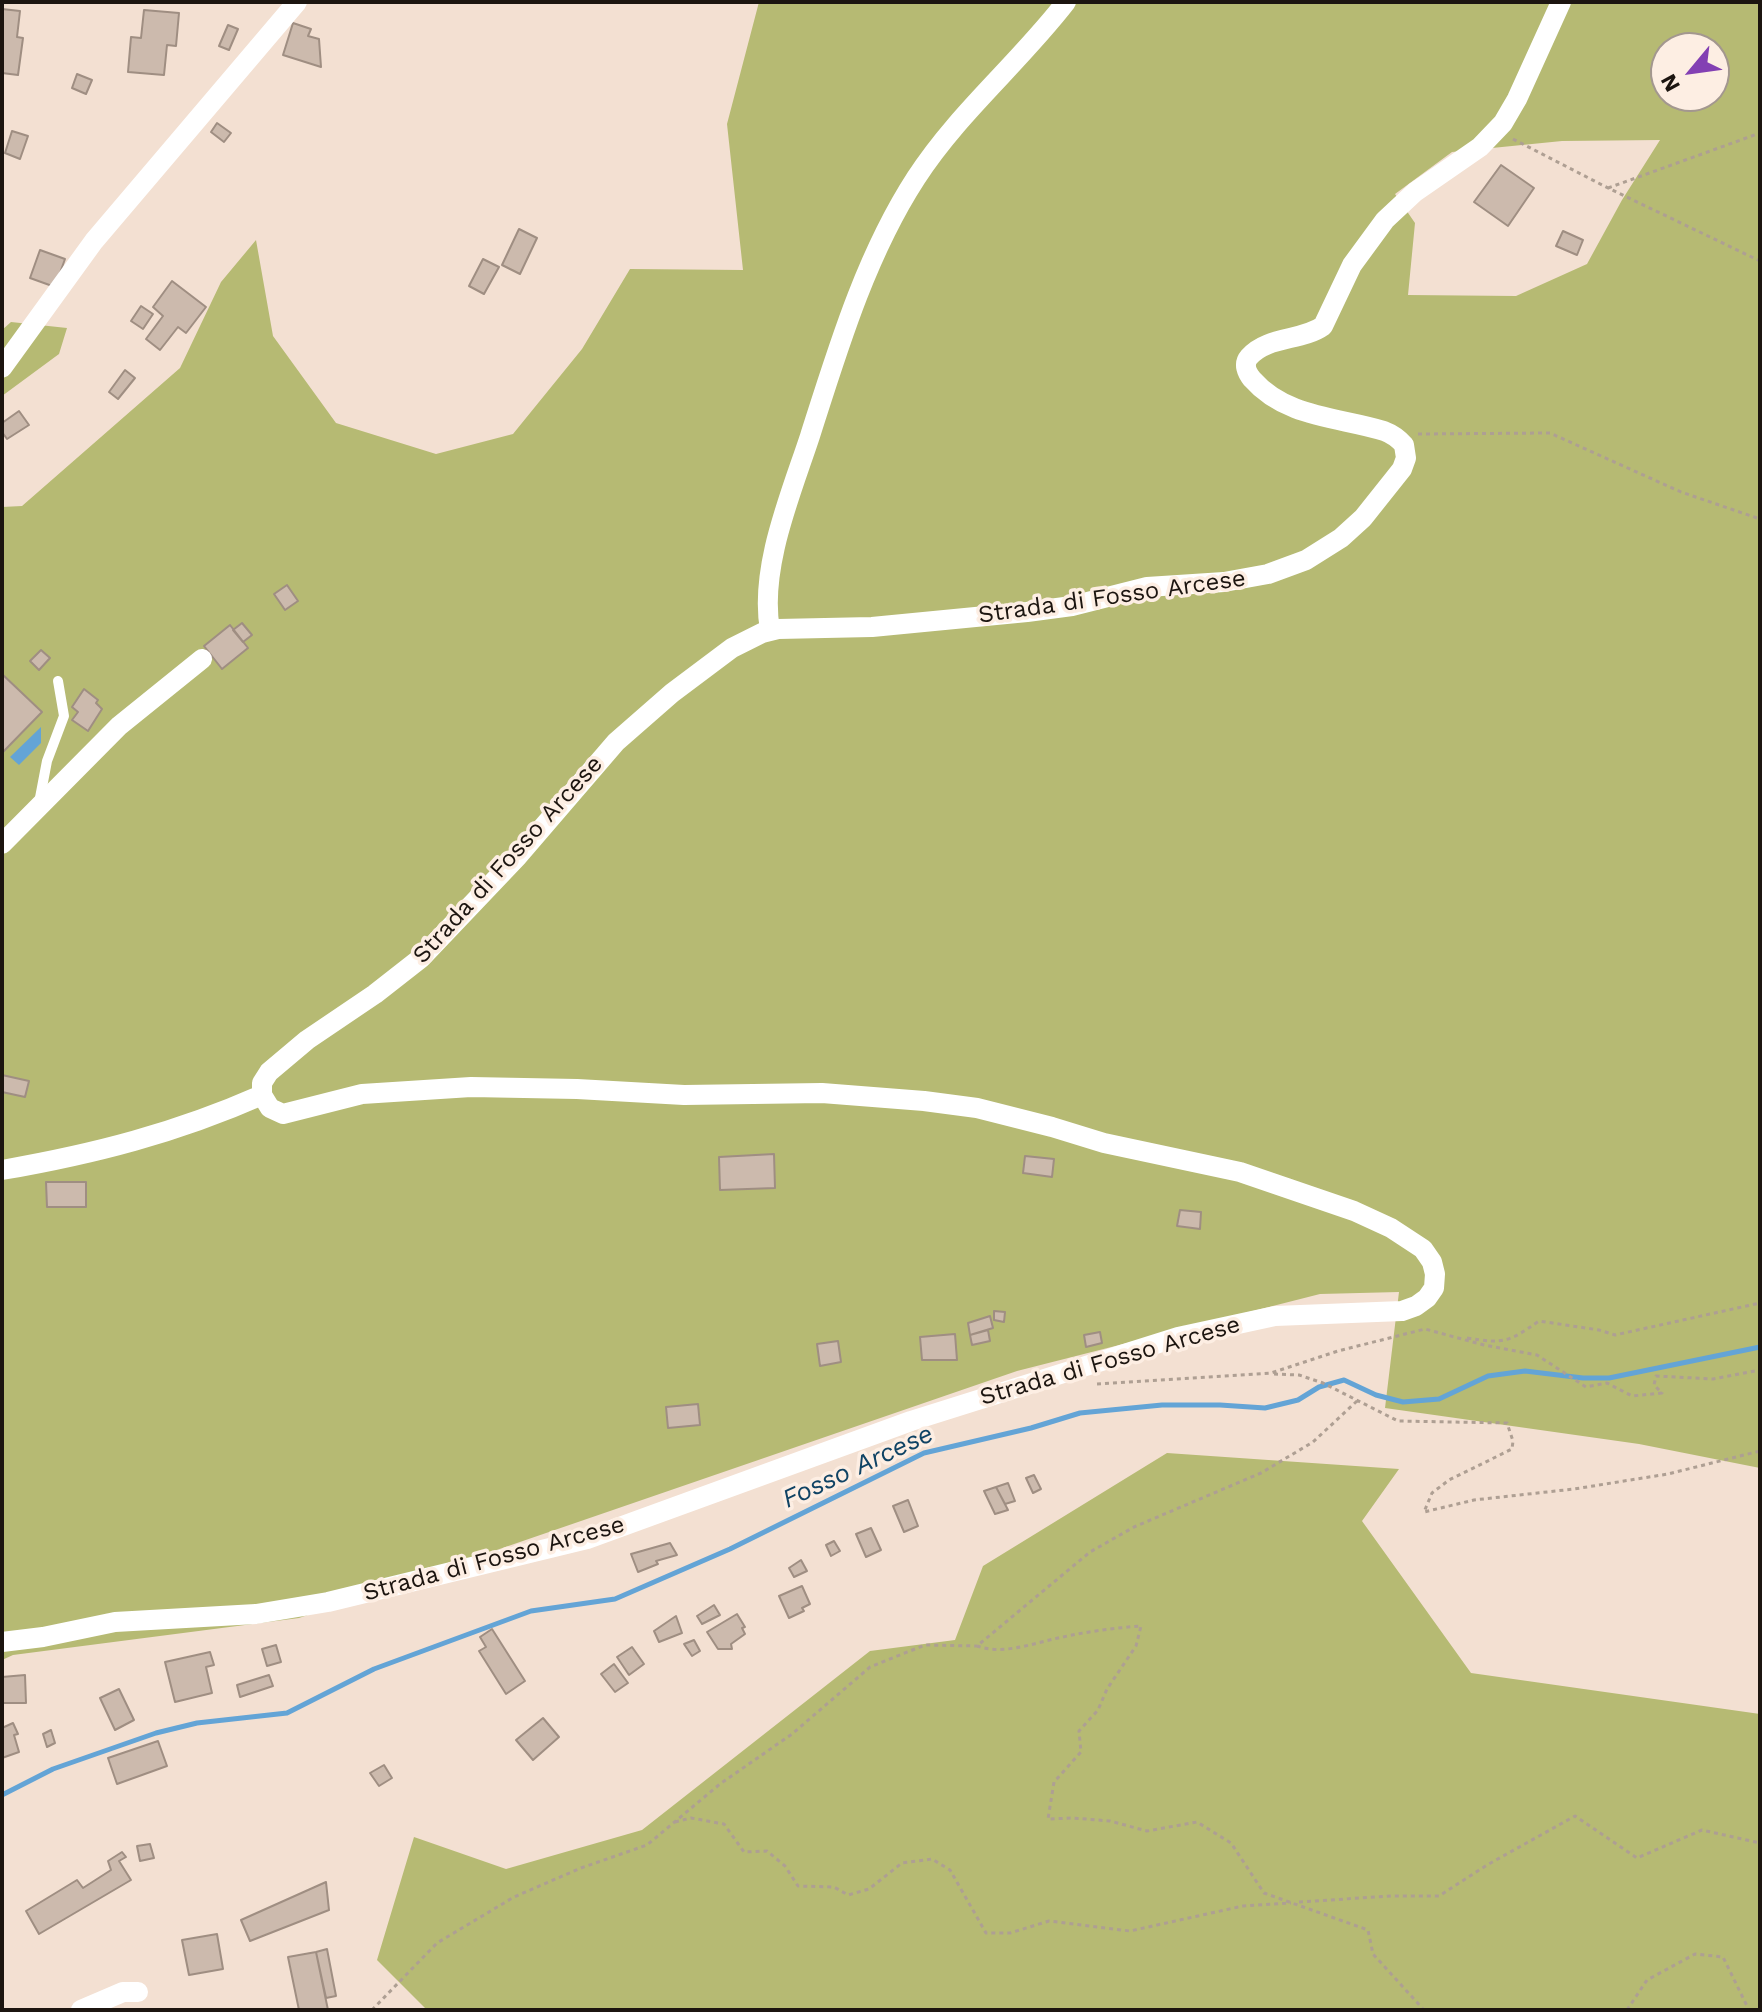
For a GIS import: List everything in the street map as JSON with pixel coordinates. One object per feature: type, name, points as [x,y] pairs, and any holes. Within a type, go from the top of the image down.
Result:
[{"type":"street","points":[[2,368],[94,241],[297,2]]},
{"type":"street","points":[[770,630],[768,594],[784,515],[835,358],[880,246],[916,177],[934,153],[1066,2]]},
{"type":"street","points":[[1391,434],[1318,416],[1287,404],[1265,391],[1250,377],[1246,361],[1273,343],[1314,332],[1323,326],[1352,265],[1385,220],[1415,192],[1480,147],[1497,130],[1517,99],[1561,2]]},
{"type":"street","name":"Strada di Fosso Arcese","points":[[2,1642],[115,1622],[221,1617],[287,1609],[558,1547],[616,1529],[911,1421],[1149,1344],[1275,1316],[1402,1311],[1423,1302],[1436,1281],[1432,1262],[1417,1244],[1354,1211],[1226,1168],[1104,1143],[998,1112],[950,1104],[822,1093],[684,1095],[471,1087],[362,1094],[283,1114],[270,1108],[262,1095],[265,1078],[288,1056],[398,977],[428,950],[518,856],[606,753],[638,721],[721,655],[770,630],[872,627],[1037,611],[1147,587],[1224,582],[1287,568],[1316,555],[1349,532],[1392,482],[1402,469],[1406,453],[1400,441],[1391,434]]},
{"type":"street","points":[[2,844],[131,715],[202,659]]},
{"type":"street","points":[[2,1170],[82,1155],[163,1134],[262,1095]]},
{"type":"street","points":[[81,2010],[123,1992],[138,1992]]},
{"type":"lane","points":[[38,805],[47,761],[62,725],[63,706],[58,681]]},
{"type":"path","points":[[1497,130],[1608,188],[1760,261]]},
{"type":"path","points":[[1608,188],[1760,133]]},
{"type":"path","points":[[1391,434],[1550,433],[1681,492],[1760,519]]},
{"type":"path","points":[[1452,1336],[1496,1343],[1515,1338],[1539,1321],[1615,1335],[1760,1303]]},
{"type":"path","points":[[1271,1373],[1425,1329],[1537,1355],[1586,1387],[1607,1383],[1632,1396],[1662,1393],[1654,1385],[1656,1376],[1713,1379],[1760,1370]]},
{"type":"path","points":[[1094,1384],[1271,1373],[1299,1375],[1323,1383],[1398,1421],[1507,1423],[1513,1441],[1512,1449],[1449,1480],[1432,1493],[1424,1512],[1474,1500],[1668,1474],[1760,1451]]},
{"type":"path","points":[[977,1646],[1090,1552],[1134,1527],[1261,1473],[1313,1442],[1357,1401]]},
{"type":"path","points":[[372,2010],[437,1943],[514,1897],[581,1868],[647,1845],[720,1784],[792,1734],[870,1667],[925,1645],[977,1646],[989,1650],[1018,1648],[1060,1637],[1141,1626],[1136,1646],[1107,1689],[1098,1710],[1079,1731],[1081,1752],[1054,1782],[1048,1819],[1110,1821],[1147,1831],[1197,1822],[1231,1843],[1264,1893],[1368,1930],[1373,1954],[1424,2010]]},
{"type":"path","points":[[675,1822],[691,1818],[724,1824],[744,1852],[767,1851],[785,1866],[798,1886],[834,1887],[848,1895],[869,1889],[902,1863],[932,1859],[950,1870],[986,1933],[1010,1933],[1049,1921],[1130,1931],[1243,1906],[1391,1896],[1439,1896],[1575,1816],[1637,1858],[1702,1830],[1760,1843]]},
{"type":"path","points":[[1627,2010],[1647,1980],[1695,1954],[1723,1957],[1749,2010]]},
{"type":"green space","points":[[759,2],[1760,2],[1760,1468],[1639,1444],[1385,1408],[1399,1292],[1320,1294],[1017,1371],[299,1618],[13,1655],[2,1660],[2,507],[22,506],[180,368],[221,282],[256,240],[273,336],[336,423],[436,454],[513,434],[582,349],[630,269],[743,270],[727,124]],"holes":[[[1660,140],[1587,264],[1516,296],[1408,295],[1415,223],[1395,194],[1452,152],[1562,141]]]},
{"type":"green space","points":[[11,322],[67,328],[59,354],[2,396],[2,330]]},
{"type":"green space","points":[[1167,1453],[1399,1469],[1362,1521],[1471,1673],[1760,1714],[1760,2010],[427,2010],[377,1960],[414,1837],[506,1869],[642,1830],[870,1651],[955,1640],[983,1566]]},
{"type":"water","points":[[41,727],[41,743],[19,765],[10,757]]},
{"type":"building","points":[[2,9],[20,11],[17,37],[23,38],[18,75],[2,73]]},
{"type":"building","points":[[144,10],[179,13],[176,46],[167,45],[164,75],[128,72],[131,37],[141,38]]},
{"type":"building","points":[[293,23],[311,29],[308,36],[319,39],[321,67],[283,55]]},
{"type":"building","points":[[228,25],[238,29],[229,50],[219,46]]},
{"type":"building","points":[[77,74],[92,80],[86,94],[72,88]]},
{"type":"building","points":[[217,123],[231,133],[224,142],[211,132]]},
{"type":"building","points":[[12,131],[28,136],[20,159],[5,153]]},
{"type":"building","points":[[1501,165],[1534,188],[1508,226],[1474,202]]},
{"type":"building","points":[[519,229],[537,238],[520,274],[502,265]]},
{"type":"building","points":[[1563,231],[1583,240],[1577,255],[1556,246]]},
{"type":"building","points":[[40,250],[65,259],[55,287],[30,278]]},
{"type":"building","points":[[483,259],[499,267],[484,294],[469,286]]},
{"type":"building","points":[[172,281],[206,307],[186,333],[178,327],[160,350],[146,339],[163,316],[153,307]]},
{"type":"building","points":[[141,306],[153,314],[143,329],[131,321]]},
{"type":"building","points":[[125,370],[135,378],[118,399],[109,392]]},
{"type":"building","points":[[19,411],[29,425],[7,439],[2,432],[2,423]]},
{"type":"building","points":[[287,585],[298,601],[285,610],[274,594]]},
{"type":"building","points":[[242,623],[252,635],[243,642],[233,630]]},
{"type":"building","points":[[230,625],[248,648],[222,669],[204,646]]},
{"type":"building","points":[[41,650],[50,658],[39,670],[30,661]]},
{"type":"building","points":[[2,674],[42,712],[2,753]]},
{"type":"building","points":[[84,689],[98,700],[96,703],[102,709],[88,731],[72,720],[78,712],[72,707]]},
{"type":"building","points":[[2,1075],[29,1081],[25,1097],[2,1092]]},
{"type":"building","points":[[774,1154],[775,1188],[720,1190],[719,1157]]},
{"type":"building","points":[[1025,1156],[1054,1159],[1052,1177],[1023,1173]]},
{"type":"building","points":[[46,1182],[86,1182],[86,1207],[47,1207]]},
{"type":"building","points":[[1180,1210],[1201,1212],[1200,1229],[1177,1226]]},
{"type":"building","points":[[994,1311],[1005,1312],[1004,1322],[994,1320]]},
{"type":"building","points":[[990,1316],[993,1328],[970,1335],[968,1323]]},
{"type":"building","points":[[988,1330],[990,1341],[972,1345],[970,1335]]},
{"type":"building","points":[[1100,1332],[1102,1343],[1086,1347],[1084,1335]]},
{"type":"building","points":[[955,1334],[957,1360],[922,1360],[920,1337]]},
{"type":"building","points":[[838,1341],[841,1362],[820,1366],[817,1344]]},
{"type":"building","points":[[698,1404],[700,1425],[668,1428],[666,1407]]},
{"type":"building","points":[[1034,1475],[1041,1489],[1033,1493],[1026,1478]]},
{"type":"building","points":[[1008,1483],[1015,1501],[1005,1504],[996,1487]]},
{"type":"building","points":[[996,1487],[1008,1510],[995,1514],[984,1491]]},
{"type":"building","points":[[908,1500],[918,1526],[904,1532],[893,1506]]},
{"type":"building","points":[[871,1528],[881,1550],[866,1557],[856,1534]]},
{"type":"building","points":[[834,1541],[840,1551],[831,1556],[826,1545]]},
{"type":"building","points":[[670,1543],[677,1555],[656,1561],[658,1564],[638,1572],[631,1554]]},
{"type":"building","points":[[801,1560],[807,1571],[794,1577],[789,1568]]},
{"type":"building","points":[[802,1586],[810,1604],[802,1608],[804,1611],[789,1618],[779,1596]]},
{"type":"building","points":[[714,1605],[720,1615],[702,1624],[697,1616]]},
{"type":"building","points":[[737,1614],[745,1627],[742,1628],[745,1634],[731,1644],[732,1649],[718,1649],[707,1632]]},
{"type":"building","points":[[676,1616],[682,1633],[659,1642],[654,1631]]},
{"type":"building","points":[[492,1629],[525,1681],[506,1694],[479,1651],[486,1647],[480,1637]]},
{"type":"building","points":[[694,1640],[700,1651],[692,1656],[684,1644]]},
{"type":"building","points":[[276,1645],[281,1662],[267,1666],[262,1649]]},
{"type":"building","points":[[632,1647],[644,1664],[629,1675],[617,1657]]},
{"type":"building","points":[[210,1652],[214,1665],[206,1667],[212,1693],[175,1702],[165,1662]]},
{"type":"building","points":[[614,1664],[628,1683],[615,1692],[601,1674]]},
{"type":"building","points":[[25,1675],[26,1703],[2,1703],[2,1677]]},
{"type":"building","points":[[269,1675],[273,1686],[240,1697],[237,1685]]},
{"type":"building","points":[[119,1689],[134,1720],[115,1730],[100,1698]]},
{"type":"building","points":[[543,1718],[559,1737],[533,1760],[516,1740]]},
{"type":"building","points":[[13,1723],[18,1734],[14,1735],[19,1752],[2,1758],[2,1728]]},
{"type":"building","points":[[51,1730],[55,1743],[47,1747],[43,1734]]},
{"type":"building","points":[[158,1741],[167,1766],[117,1784],[108,1758]]},
{"type":"building","points":[[384,1765],[392,1778],[379,1786],[370,1773]]},
{"type":"building","points":[[150,1844],[154,1858],[140,1861],[137,1846]]},
{"type":"building","points":[[122,1852],[126,1857],[119,1861],[131,1880],[39,1934],[26,1911],[77,1880],[83,1888],[111,1870],[108,1861]]},
{"type":"building","points":[[326,1882],[329,1910],[250,1941],[241,1920]]},
{"type":"building","points":[[217,1934],[223,1969],[189,1975],[182,1940]]},
{"type":"building","points":[[327,1949],[336,1996],[326,1998],[316,1952]]},
{"type":"building","points":[[316,1952],[328,2010],[299,2010],[288,1957]]},
{"type":"waterway","name":"Fosso Arcese","points":[[2,1795],[53,1769],[156,1733],[197,1723],[287,1713],[374,1669],[531,1611],[615,1599],[730,1549],[924,1453],[1080,1413],[1162,1405],[1265,1408],[1298,1400],[1319,1387],[1344,1380],[1376,1395],[1403,1402],[1439,1399],[1488,1376],[1525,1371],[1609,1378],[1760,1347]]}]
